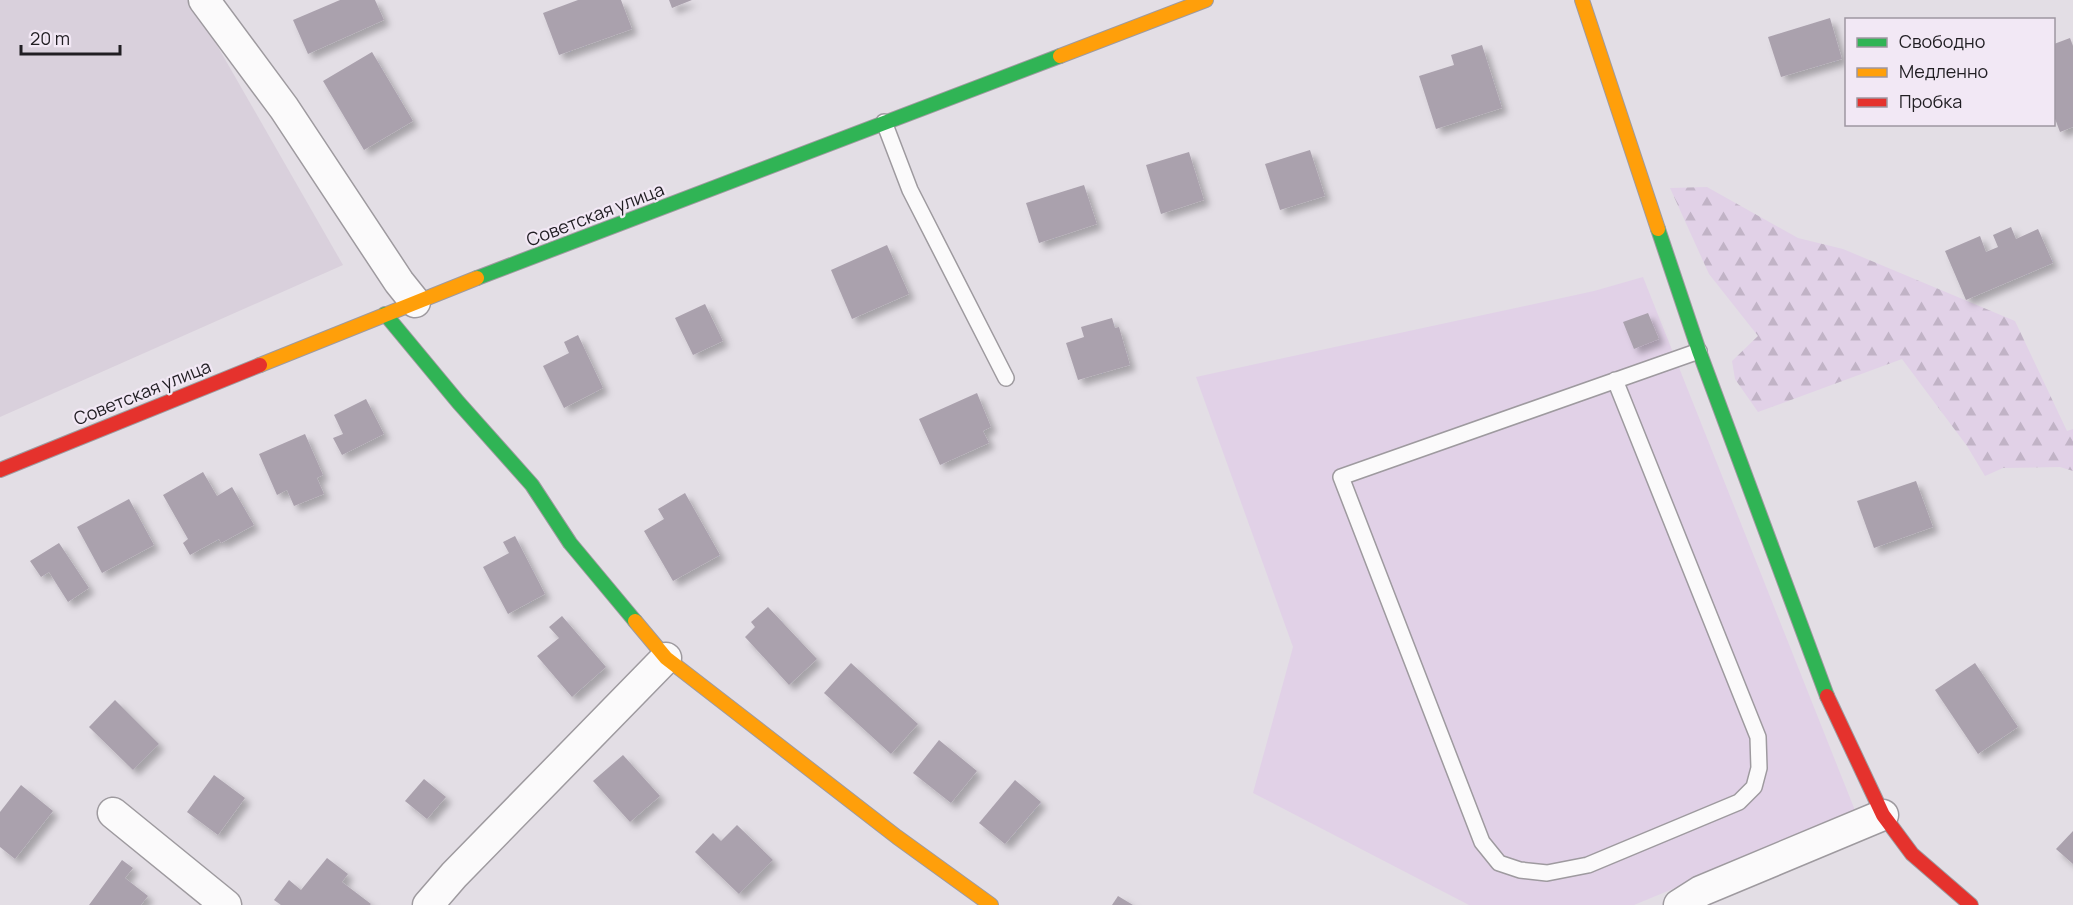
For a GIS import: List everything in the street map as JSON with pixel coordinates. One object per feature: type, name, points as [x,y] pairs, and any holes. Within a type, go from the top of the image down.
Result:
[{"type":"street","points":[[204,0],[284,108],[399,282],[415,302]]},
{"type":"street","name":"Советская улица","points":[[0,470],[415,302],[1206,0]]},
{"type":"street","points":[[1582,0],[1699,351],[1832,709],[1883,815],[1912,854],[1971,905]]},
{"type":"street","points":[[385,314],[458,402],[532,485],[570,543],[666,658],[897,837],[991,905]]},
{"type":"street","points":[[428,905],[454,875],[666,658]]},
{"type":"street","points":[[113,813],[226,905]]},
{"type":"street","points":[[1679,905],[1701,891],[1883,815]]},
{"type":"lane","points":[[884,122],[910,190],[1006,378]]},
{"type":"lane","points":[[1615,380],[1758,737],[1759,768],[1754,787],[1739,802],[1588,865],[1547,873],[1520,870],[1499,863],[1482,842],[1341,477],[1615,380],[1699,351]]},
{"type":"shaded area","points":[[0,0],[191,0],[343,265],[0,417]]},
{"type":"green space","points":[[1707,187],[1798,238],[1843,249],[2015,321],[2067,431],[2073,429],[2073,471],[2060,467],[2003,468],[1985,476],[1967,446],[1902,359],[1758,412],[1735,379],[1732,361],[1758,336],[1709,274],[1670,188]]},
{"type":"green space","points":[[1643,277],[1856,813],[1634,905],[1469,905],[1253,793],[1293,647],[1196,377],[1594,291]]},
{"type":"building","points":[[340,0],[375,0],[384,20],[308,54],[293,20]]},
{"type":"building","points":[[578,0],[621,0],[632,29],[559,55],[543,13]]},
{"type":"building","points":[[669,0],[692,0],[672,8]]},
{"type":"building","points":[[1830,18],[1842,59],[1781,77],[1768,37]]},
{"type":"building","points":[[2070,38],[2073,46],[2073,127],[2060,132],[2055,119],[2055,44]]},
{"type":"building","points":[[1482,45],[1502,108],[1436,129],[1419,76],[1454,65],[1451,55]]},
{"type":"building","points":[[372,52],[413,121],[364,150],[323,81]]},
{"type":"building","points":[[1310,150],[1325,196],[1280,210],[1265,164]]},
{"type":"building","points":[[1189,152],[1204,200],[1161,214],[1146,165]]},
{"type":"building","points":[[1084,185],[1097,224],[1039,243],[1026,203]]},
{"type":"building","points":[[2011,227],[2016,239],[2038,229],[2053,263],[1966,300],[1945,251],[1980,236],[1986,252],[1998,247],[1993,235]]},
{"type":"building","points":[[887,245],[909,294],[852,319],[831,270]]},
{"type":"building","points":[[705,304],[723,341],[693,355],[675,318]]},
{"type":"building","points":[[1648,313],[1659,339],[1634,349],[1623,322]]},
{"type":"building","points":[[1112,318],[1115,328],[1119,327],[1130,365],[1078,380],[1066,343],[1084,337],[1081,327]]},
{"type":"building","points":[[578,335],[603,388],[564,408],[543,366],[569,353],[564,342]]},
{"type":"building","points":[[977,393],[991,427],[983,431],[989,443],[940,465],[919,419]]},
{"type":"building","points":[[366,399],[384,434],[342,455],[333,438],[343,434],[334,415]]},
{"type":"building","points":[[305,434],[323,475],[317,478],[324,494],[294,506],[287,490],[277,495],[259,454]]},
{"type":"building","points":[[203,472],[217,496],[232,487],[254,525],[221,543],[219,539],[190,555],[183,543],[188,539],[163,495]]},
{"type":"building","points":[[1916,481],[1933,527],[1874,548],[1857,501]]},
{"type":"building","points":[[685,493],[720,555],[673,581],[644,531],[664,519],[658,509]]},
{"type":"building","points":[[129,499],[154,545],[102,573],[77,527]]},
{"type":"building","points":[[515,536],[545,594],[508,614],[483,567],[509,553],[503,542]]},
{"type":"building","points":[[59,543],[89,588],[68,602],[49,572],[41,577],[30,561]]},
{"type":"building","points":[[768,607],[817,659],[789,685],[745,637],[755,627],[751,622]]},
{"type":"building","points":[[562,616],[606,667],[572,697],[537,656],[559,638],[549,627]]},
{"type":"building","points":[[851,663],[918,724],[891,754],[824,693]]},
{"type":"building","points":[[1975,663],[2018,727],[1978,754],[1935,690]]},
{"type":"building","points":[[115,700],[159,744],[133,770],[89,727]]},
{"type":"building","points":[[939,740],[977,771],[951,803],[913,773]]},
{"type":"building","points":[[623,755],[660,796],[630,822],[593,781]]},
{"type":"building","points":[[214,775],[245,798],[218,835],[187,812]]},
{"type":"building","points":[[424,779],[446,797],[427,819],[405,801]]},
{"type":"building","points":[[1015,780],[1041,802],[1005,844],[979,823]]},
{"type":"building","points":[[21,785],[53,811],[15,859],[0,847],[0,812]]},
{"type":"building","points":[[737,825],[773,860],[739,894],[695,852],[713,833],[721,841]]},
{"type":"building","points":[[2073,831],[2073,864],[2056,849]]},
{"type":"building","points":[[327,858],[348,874],[342,882],[370,905],[281,905],[274,900],[289,880],[301,890]]},
{"type":"building","points":[[122,860],[133,868],[125,878],[148,896],[141,905],[89,905]]},
{"type":"building","points":[[1118,896],[1133,905],[1112,905]]},
{"type":"traffic: fast","points":[[477,278],[1060,56]]},
{"type":"traffic: fast","points":[[1658,229],[1699,351],[1827,696]]},
{"type":"traffic: fast","points":[[385,314],[458,402],[532,485],[570,543],[635,621]]},
{"type":"traffic: slow","points":[[1060,56],[1206,0]]},
{"type":"traffic: slow","points":[[1582,0],[1658,229]]},
{"type":"traffic: slow","points":[[260,365],[477,278]]},
{"type":"traffic: slow","points":[[635,621],[666,658],[897,837],[991,905]]},
{"type":"traffic: jam","points":[[0,470],[260,365]]},
{"type":"traffic: jam","points":[[1827,696],[1883,815],[1912,854],[1971,905]]}]
